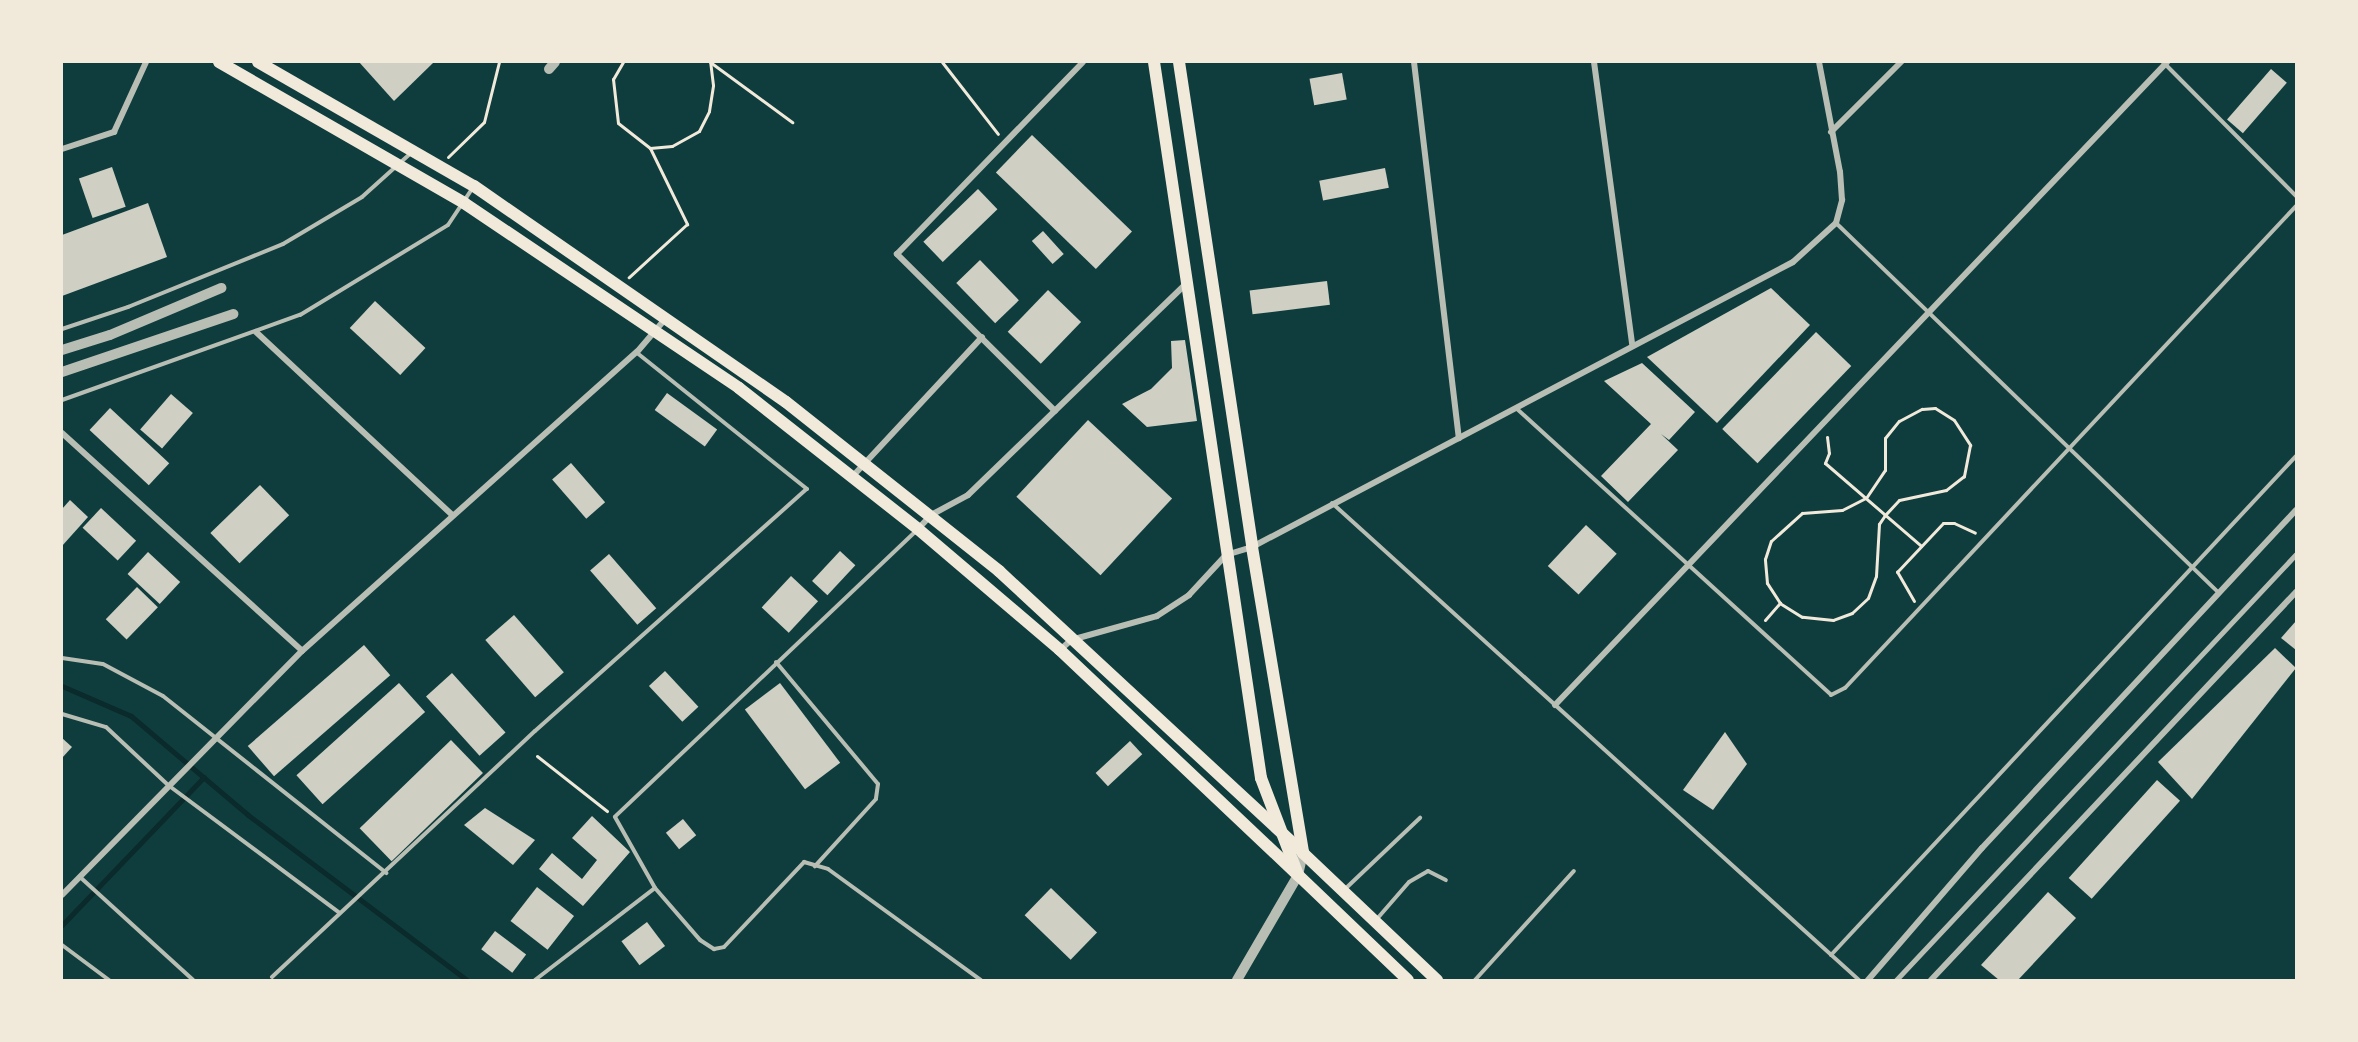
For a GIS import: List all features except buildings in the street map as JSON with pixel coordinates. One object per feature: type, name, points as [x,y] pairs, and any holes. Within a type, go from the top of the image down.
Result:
[{"type":"main road","points":[[219,62],[402,165],[464,203],[739,388],[918,529],[1060,650],[1408,981]]},
{"type":"main road","points":[[258,62],[414,149],[474,186],[668,316],[866,462],[931,515],[1071,640],[1343,890],[1437,981]]},
{"type":"main road","points":[[1154,62],[1261,778],[1298,875]]},
{"type":"main road","points":[[1179,62],[1252,547],[1303,853]]},
{"type":"street","points":[[62,149],[114,132],[146,62]]},
{"type":"street","points":[[1055,411],[897,254],[1083,62]]},
{"type":"street","points":[[1414,62],[1459,438]]},
{"type":"street","points":[[1594,62],[1632,344]]},
{"type":"street","points":[[1060,650],[1071,640],[1157,616],[1190,595],[1226,555],[1252,547],[1332,502],[1459,438],[1632,344],[1793,262],[1836,224],[1842,200],[1840,172],[1819,62]]},
{"type":"street","points":[[1831,132],[1901,62]]},
{"type":"street","points":[[1555,705],[1826,422],[2165,62]]},
{"type":"street","points":[[918,529],[931,515],[968,495],[1187,283]]},
{"type":"street","points":[[62,350],[110,335],[221,288]]},
{"type":"street","points":[[62,372],[233,314]]},
{"type":"street","points":[[62,895],[302,651],[637,352],[653,330],[668,316]]},
{"type":"street","points":[[256,332],[452,515]]},
{"type":"street","points":[[852,477],[982,337]]},
{"type":"street","points":[[62,433],[302,651]]},
{"type":"street","points":[[1868,981],[1982,848],[2296,510]]},
{"type":"street","points":[[1896,981],[2296,554]]},
{"type":"street","points":[[1931,981],[2296,592]]},
{"type":"street","points":[[1237,981],[1298,875],[1303,853]]},
{"type":"lane","points":[[2165,62],[2296,196]]},
{"type":"lane","points":[[62,329],[283,244],[362,197],[402,165],[414,149]]},
{"type":"lane","points":[[62,400],[300,315],[385,266],[448,225],[474,186]]},
{"type":"lane","points":[[1516,407],[1691,564],[1831,695],[1845,688],[2068,447],[2296,206]]},
{"type":"lane","points":[[1836,224],[1927,315],[2219,593]]},
{"type":"lane","points":[[272,977],[386,873],[535,731],[807,489],[637,352]]},
{"type":"lane","points":[[1831,955],[2296,456]]},
{"type":"lane","points":[[1332,502],[1859,981]]},
{"type":"lane","points":[[918,529],[615,817],[655,888],[700,940],[714,949],[724,947],[804,862],[828,869],[981,981]]},
{"type":"lane","points":[[62,658],[103,664],[163,696],[214,740],[386,873]]},
{"type":"lane","points":[[776,662],[878,784],[876,799],[815,866]]},
{"type":"lane","points":[[62,714],[106,727],[169,784],[340,913]]},
{"type":"lane","points":[[1343,890],[1420,818]]},
{"type":"lane","points":[[1375,921],[1409,882],[1428,871],[1446,880]]},
{"type":"lane","points":[[1475,981],[1574,871]]},
{"type":"lane","points":[[80,877],[193,981]]},
{"type":"lane","points":[[535,981],[655,888]]},
{"type":"lane","points":[[62,945],[109,981]]},
{"type":"path","points":[[440,165],[484,122],[499,62]]},
{"type":"path","points":[[621,284],[687,224],[650,148],[618,123],[613,79],[623,62]]},
{"type":"path","points":[[650,148],[672,146],[699,131],[710,111],[713,85],[710,62]]},
{"type":"path","points":[[710,62],[792,122]]},
{"type":"path","points":[[942,62],[1004,142]]},
{"type":"path","points":[[1935,408],[1954,420],[1970,445],[1964,476],[1946,490],[1899,500],[1885,515],[1876,541],[1876,576],[1868,598],[1852,613],[1833,620],[1802,617],[1780,603],[1767,583],[1765,559],[1771,541],[1802,513],[1842,510],[1866,498],[1885,470],[1885,438],[1899,421],[1922,409],[1935,408]]},
{"type":"path","points":[[1826,422],[1829,453],[1825,463],[1921,546]]},
{"type":"path","points":[[1919,609],[1897,572],[1943,524],[1953,523],[1984,538]]},
{"type":"path","points":[[1758,629],[1780,603]]},
{"type":"path","points":[[537,756],[615,817]]},
{"type":"waterway","points":[[62,686],[131,716],[248,815],[467,980]]},
{"type":"waterway","points":[[62,925],[204,777]]}]
